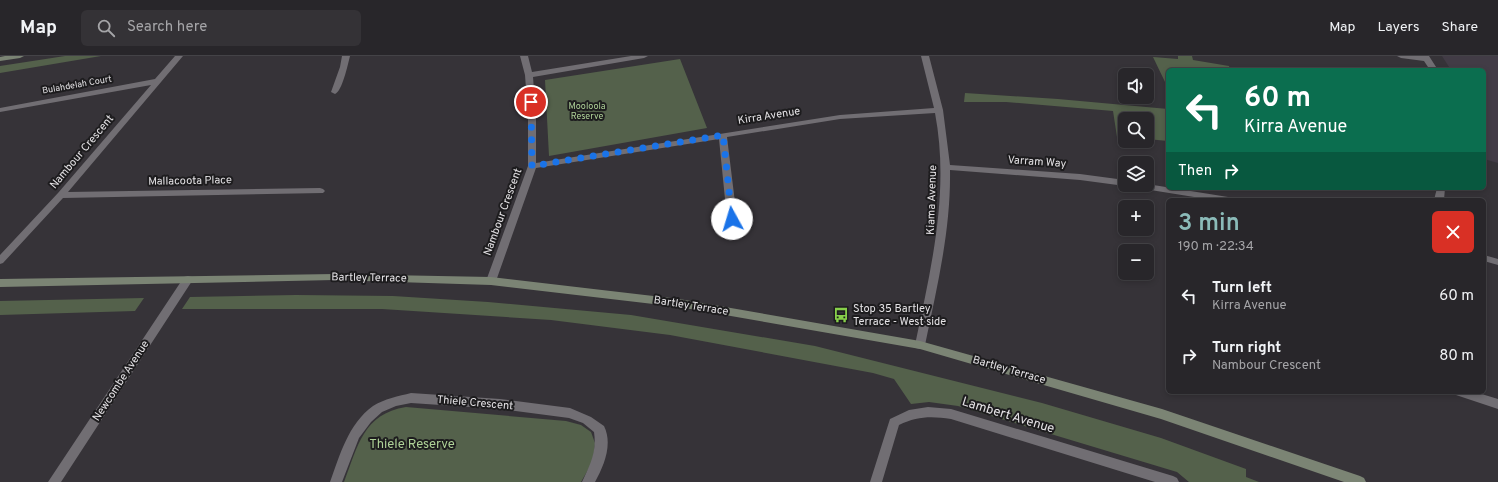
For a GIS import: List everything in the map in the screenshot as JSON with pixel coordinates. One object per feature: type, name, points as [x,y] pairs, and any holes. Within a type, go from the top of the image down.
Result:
[{"type":"street","points":[[0,59],[20,56]]},
{"type":"street","name":"Nambour Crescent","points":[[0,261],[61,195],[179,56]]},
{"type":"street","points":[[334,92],[344,67],[346,56]]},
{"type":"street","name":"Nambour Crescent","points":[[490,281],[532,166],[532,116],[529,75],[524,56]]},
{"type":"street","points":[[529,75],[644,56]]},
{"type":"street","name":"Kiama Avenue","points":[[920,345],[942,238],[946,167],[939,110],[928,62],[925,56]]},
{"type":"street","points":[[1401,56],[1426,58],[1433,68]]},
{"type":"street","name":"Bulahdelah Court","points":[[0,110],[158,81]]},
{"type":"street","name":"Kirra Avenue","points":[[532,166],[840,117],[939,110]]},
{"type":"street","points":[[723,135],[732,219]]},
{"type":"street","name":"Varram Way","points":[[946,167],[1080,177],[1118,182]]},
{"type":"street","points":[[1154,189],[1185,196],[1206,198]]},
{"type":"street","name":"Mallacoota Place","points":[[61,195],[320,191]]},
{"type":"street","points":[[1486,259],[1498,262]]},
{"type":"street","name":"Bartley Terrace","points":[[0,283],[334,277],[490,281],[679,303],[920,345],[1162,414],[1360,482]]},
{"type":"street","name":"Newcombe Avenue","points":[[54,482],[188,279]]},
{"type":"street","points":[[1466,394],[1498,404]]},
{"type":"street","name":"Thiele Crescent","points":[[336,482],[354,435],[367,419],[383,407],[394,402],[411,398],[500,404],[570,413],[587,420],[600,430],[603,444],[598,464],[588,482]]},
{"type":"street","name":"Lambert Avenue","points":[[876,482],[894,422],[910,414],[928,411],[951,414],[1173,482]]},
{"type":"shaded area","points":[[1442,56],[1498,56],[1498,163],[1486,160],[1486,68],[1450,68]]},
{"type":"green space","points":[[65,56],[101,56],[0,73],[0,66]]},
{"type":"green space","points":[[1178,56],[1192,56],[1193,60],[1229,66],[1230,68],[1166,68],[1166,84],[1153,57],[1178,59]]},
{"type":"green space","name":"Mooloola Reserve","points":[[680,59],[707,128],[549,156],[545,80]]},
{"type":"green space","points":[[965,93],[1058,99],[1166,109],[1166,141],[1154,140],[1154,112],[1118,112],[1117,137],[1113,111],[1006,102],[964,102]]},
{"type":"green space","points":[[296,295],[393,296],[488,302],[631,315],[815,346],[1042,403],[1161,438],[1246,469],[1246,477],[1259,482],[1189,482],[1177,472],[958,406],[929,402],[911,404],[894,379],[873,373],[670,335],[551,320],[382,309],[182,309],[190,297]]},
{"type":"green space","points":[[144,298],[135,311],[0,315],[0,301]]},
{"type":"green space","name":"Thiele Reserve","points":[[406,407],[566,421],[581,425],[591,432],[595,443],[593,461],[581,482],[344,482],[358,444],[371,424],[380,417],[392,411]]},
{"type":"place","name":"Stop 35 Bartley Terrace - West side","points":[[841,315]]},
{"type":"route","points":[[531,102],[532,166],[723,135],[732,219]]}]
